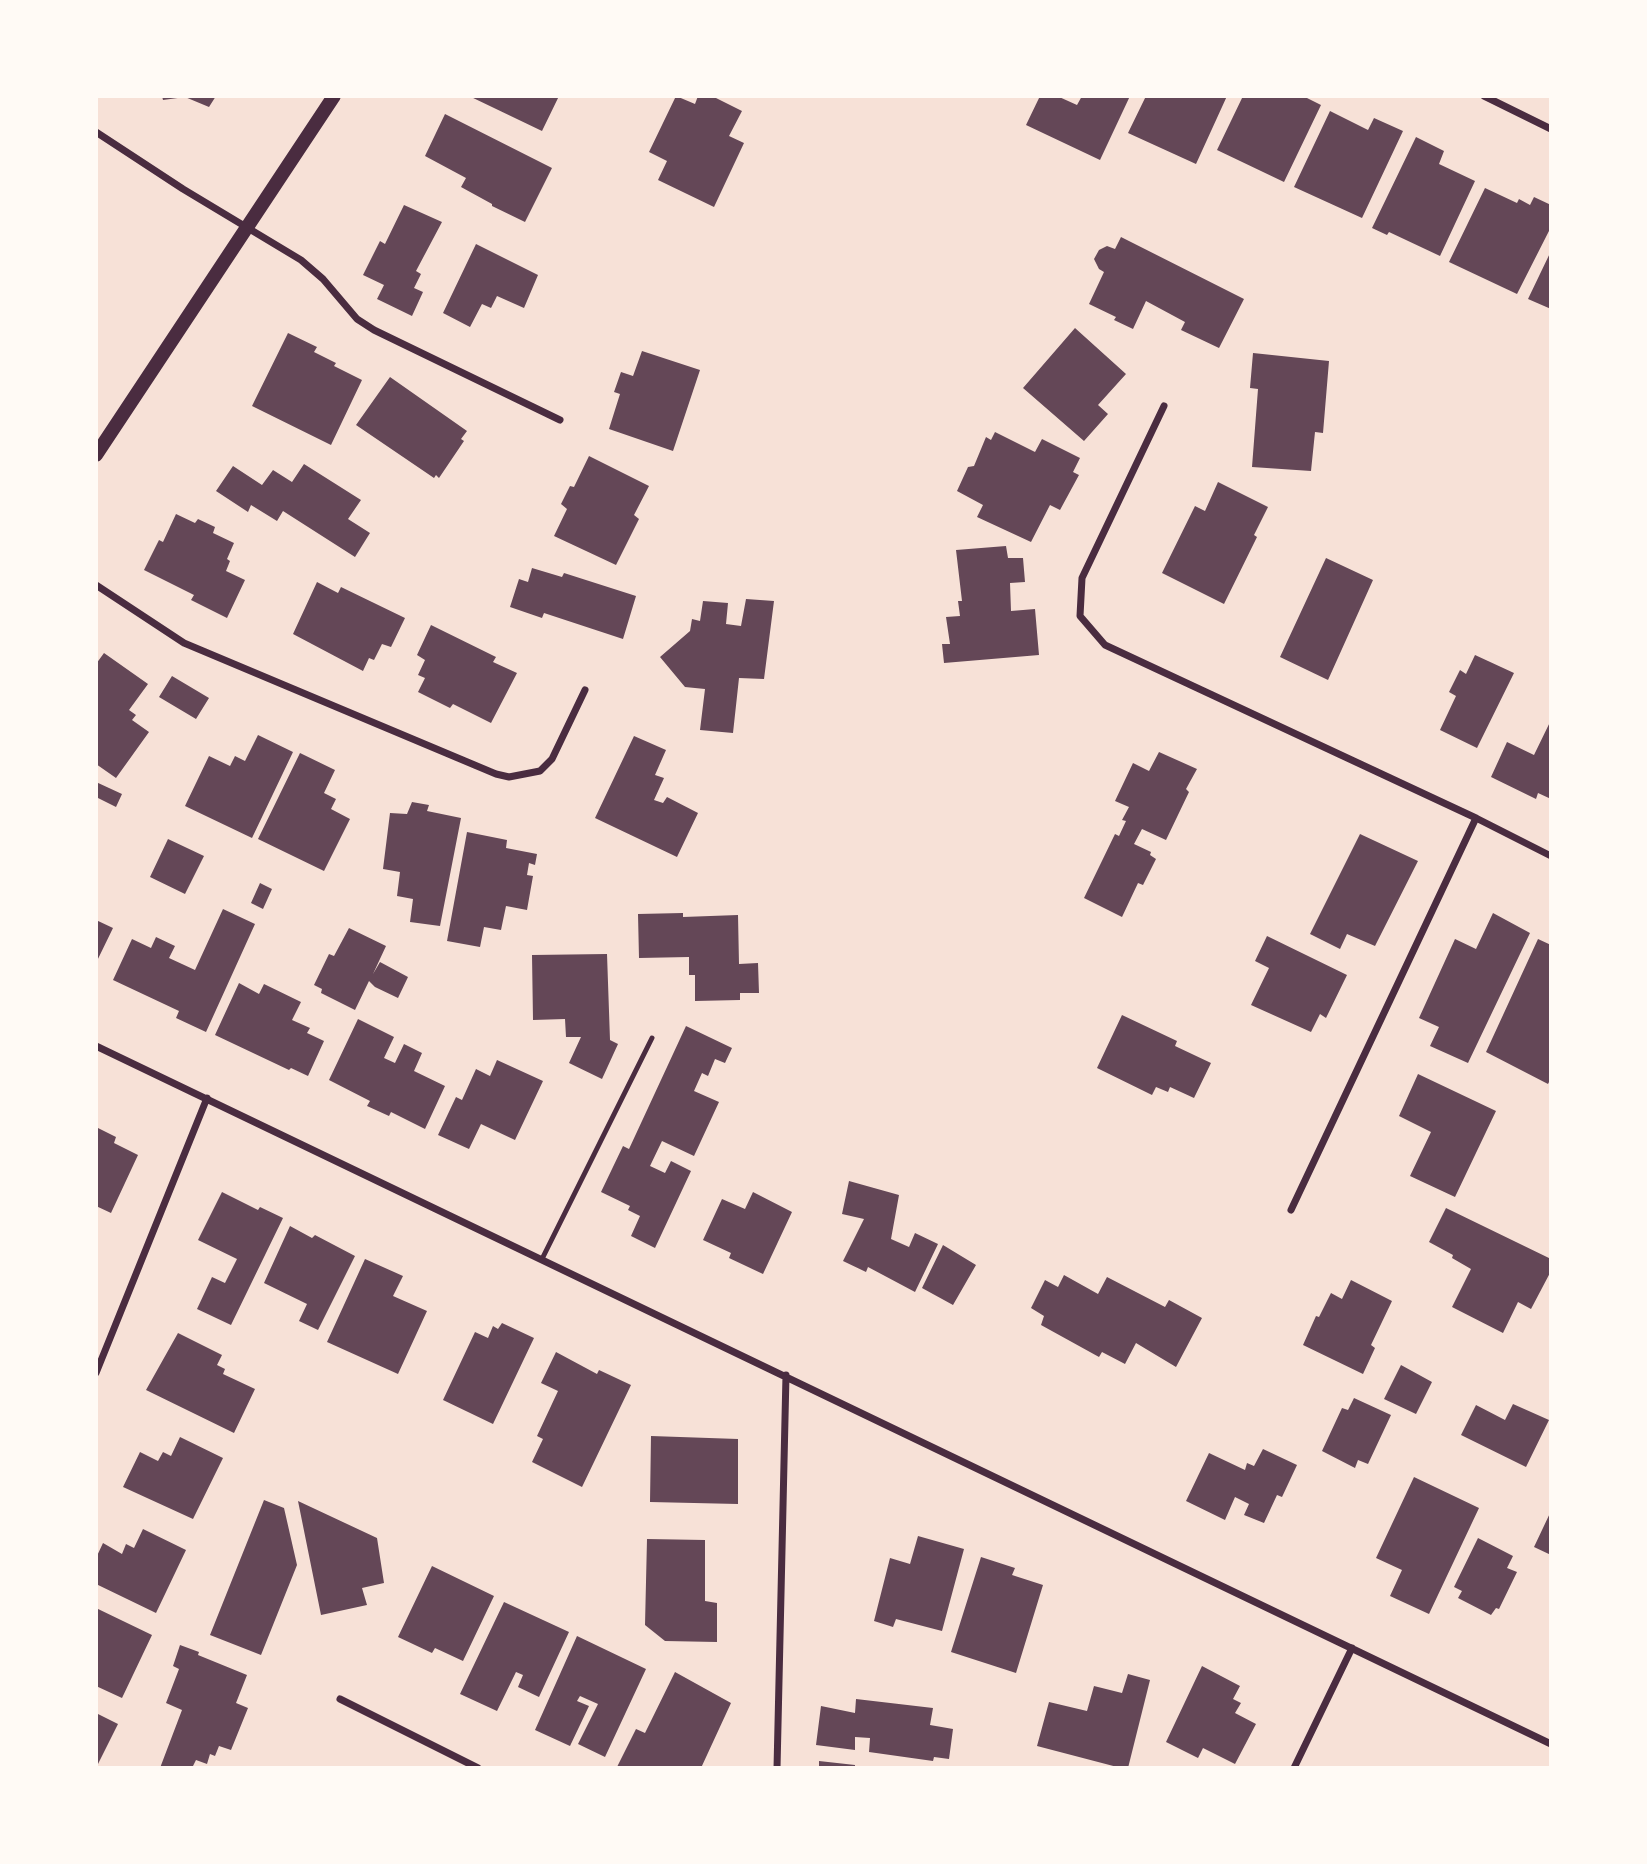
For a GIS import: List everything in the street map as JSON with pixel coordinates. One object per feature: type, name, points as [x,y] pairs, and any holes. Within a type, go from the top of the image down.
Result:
[{"type":"main road","points":[[96,455],[334,96]]},
{"type":"street","points":[[1484,96],[1551,130]]},
{"type":"street","points":[[96,132],[247,229],[301,260],[323,278],[357,319],[374,330],[560,420]]},
{"type":"street","points":[[1164,406],[1082,578],[1080,616],[1105,645],[1476,818],[1551,856]]},
{"type":"street","points":[[96,584],[184,643],[496,774],[509,777],[540,771],[552,759],[586,690]]},
{"type":"street","points":[[1291,1210],[1476,818]]},
{"type":"street","points":[[96,1046],[1551,1744]]},
{"type":"street","points":[[96,1373],[207,1098]]},
{"type":"street","points":[[777,1768],[786,1376]]},
{"type":"street","points":[[1294,1768],[1352,1648]]},
{"type":"street","points":[[340,1699],[478,1768]]},
{"type":"lane","points":[[542,1259],[652,1038]]},
{"type":"building","points":[[162,96],[216,96],[209,107],[185,97],[163,100]]},
{"type":"building","points":[[469,96],[559,96],[542,131]]},
{"type":"building","points":[[676,96],[695,104],[698,96],[712,96],[742,111],[729,136],[744,143],[714,207],[658,180],[667,161],[649,152]]},
{"type":"building","points":[[1040,96],[1057,96],[1077,105],[1082,96],[1130,96],[1100,160],[1026,125]]},
{"type":"building","points":[[1146,96],[1227,96],[1196,164],[1128,133]]},
{"type":"building","points":[[1243,96],[1303,96],[1321,105],[1284,182],[1217,150]]},
{"type":"building","points":[[1330,111],[1368,130],[1374,118],[1403,131],[1362,218],[1294,187]]},
{"type":"building","points":[[445,114],[552,168],[525,222],[461,187],[466,178],[425,156]]},
{"type":"building","points":[[1416,137],[1444,151],[1439,164],[1475,181],[1440,256],[1389,232],[1387,235],[1372,228]]},
{"type":"building","points":[[1485,188],[1517,203],[1519,199],[1530,205],[1534,197],[1551,205],[1551,227],[1517,294],[1449,262]]},
{"type":"building","points":[[404,205],[442,222],[416,271],[421,274],[414,288],[423,292],[412,316],[377,299],[384,285],[363,275],[380,241],[385,244]]},
{"type":"building","points":[[1121,237],[1244,299],[1219,348],[1181,330],[1185,322],[1146,301],[1133,329],[1089,304],[1104,272],[1099,269],[1094,259],[1099,250],[1107,246],[1115,249]]},
{"type":"building","points":[[476,244],[538,275],[524,308],[497,296],[491,308],[482,304],[470,327],[443,313]]},
{"type":"building","points":[[1551,251],[1551,309],[1528,299]]},
{"type":"building","points":[[1075,328],[1126,374],[1098,405],[1108,414],[1084,441],[1023,388]]},
{"type":"building","points":[[288,333],[317,347],[314,352],[362,380],[331,445],[252,406]]},
{"type":"building","points":[[642,351],[700,370],[673,451],[609,429],[620,394],[614,392],[621,372],[633,376]]},
{"type":"building","points":[[1253,353],[1329,361],[1323,433],[1315,432],[1311,471],[1252,467],[1258,389],[1250,388]]},
{"type":"building","points":[[390,377],[467,431],[461,439],[464,441],[439,478],[436,475],[434,478],[356,425]]},
{"type":"building","points":[[995,432],[1035,452],[1042,439],[1080,458],[1073,472],[1079,475],[1060,510],[1050,505],[1031,542],[977,517],[983,505],[957,491],[968,467],[974,466],[986,437],[991,440]]},
{"type":"building","points":[[589,456],[649,486],[634,515],[639,519],[616,565],[554,536],[567,509],[561,504],[570,486],[574,487]]},
{"type":"building","points":[[304,464],[361,500],[348,519],[370,533],[355,557],[283,511],[277,521],[251,505],[248,512],[216,491],[233,466],[262,485],[273,470],[292,482]]},
{"type":"building","points":[[1218,482],[1268,507],[1254,535],[1257,537],[1224,604],[1162,573],[1195,506],[1205,511]]},
{"type":"building","points":[[176,514],[195,523],[198,519],[215,527],[213,533],[234,543],[227,559],[230,561],[226,571],[245,580],[227,618],[191,600],[194,595],[144,570],[159,540],[163,542]]},
{"type":"building","points":[[1006,546],[1008,558],[1023,558],[1025,582],[1010,583],[1011,611],[1035,609],[1039,655],[944,663],[942,644],[950,644],[946,617],[960,616],[958,601],[962,601],[956,550]]},
{"type":"building","points":[[1326,558],[1373,580],[1328,680],[1280,657]]},
{"type":"building","points":[[532,568],[562,577],[564,573],[636,596],[623,639],[544,613],[542,618],[510,607],[519,579],[528,582]]},
{"type":"building","points":[[317,582],[338,593],[341,587],[405,618],[391,647],[382,644],[374,660],[369,658],[363,671],[293,634]]},
{"type":"building","points":[[746,599],[774,601],[764,679],[739,678],[733,733],[700,730],[705,689],[685,687],[660,657],[690,631],[692,619],[700,621],[703,601],[728,603],[726,624],[741,626]]},
{"type":"building","points":[[431,625],[496,657],[493,662],[517,673],[491,723],[453,704],[450,708],[418,692],[425,678],[418,675],[425,660],[417,655]]},
{"type":"building","points":[[104,653],[148,684],[129,710],[136,715],[132,720],[149,732],[116,778],[96,764],[96,664]]},
{"type":"building","points":[[1475,655],[1514,673],[1477,748],[1440,730],[1456,696],[1449,692],[1460,670],[1466,674]]},
{"type":"building","points":[[172,676],[209,698],[196,719],[159,697]]},
{"type":"building","points":[[1551,720],[1551,799],[1538,793],[1536,799],[1491,777],[1507,742],[1534,755]]},
{"type":"building","points":[[258,735],[293,752],[252,838],[185,806],[209,756],[230,766],[235,756],[245,761]]},
{"type":"building","points":[[634,736],[666,750],[655,775],[664,778],[654,800],[663,803],[667,797],[698,813],[677,857],[595,818]]},
{"type":"building","points":[[1159,752],[1197,769],[1166,840],[1142,829],[1134,844],[1151,852],[1150,855],[1156,859],[1143,885],[1138,883],[1122,917],[1084,898],[1115,834],[1119,836],[1126,821],[1122,820],[1129,807],[1115,801],[1133,763],[1149,771]]},
{"type":"building","points":[[300,753],[335,770],[324,793],[336,799],[331,809],[350,819],[324,871],[258,839]]},
{"type":"building","points":[[96,782],[122,794],[116,807],[96,797]]},
{"type":"building","points":[[412,802],[429,805],[427,811],[461,818],[440,926],[410,922],[413,899],[397,896],[400,872],[383,869],[390,813],[407,814]]},
{"type":"building","points":[[467,832],[507,840],[506,848],[537,854],[535,865],[529,863],[527,875],[533,876],[527,910],[506,906],[501,930],[484,927],[480,947],[447,941]]},
{"type":"building","points":[[1360,834],[1418,861],[1375,946],[1347,934],[1340,949],[1310,934]]},
{"type":"building","points":[[168,839],[204,856],[185,894],[150,877]]},
{"type":"building","points":[[260,883],[272,889],[263,909],[251,903]]},
{"type":"building","points":[[223,909],[255,924],[206,1032],[176,1018],[179,1011],[113,980],[132,939],[151,948],[156,937],[175,946],[169,958],[195,970]]},
{"type":"building","points":[[683,913],[683,917],[738,915],[739,964],[758,963],[759,993],[740,993],[740,1000],[695,1001],[695,975],[689,975],[689,957],[639,958],[638,914]]},
{"type":"building","points":[[1493,913],[1530,933],[1468,1063],[1430,1046],[1439,1027],[1419,1018],[1455,939],[1476,949]]},
{"type":"building","points":[[96,920],[113,928],[96,963]]},
{"type":"building","points":[[349,928],[386,946],[373,974],[380,962],[408,977],[398,998],[375,987],[369,981],[355,1010],[321,993],[322,989],[314,985],[329,954],[334,956]]},
{"type":"building","points":[[1267,936],[1347,975],[1326,1018],[1320,1014],[1311,1032],[1251,1005],[1269,968],[1255,961]]},
{"type":"building","points":[[1538,939],[1551,945],[1551,1078],[1548,1084],[1486,1052]]},
{"type":"building","points":[[607,954],[610,1040],[618,1044],[602,1079],[569,1063],[581,1037],[566,1037],[565,1019],[533,1020],[532,955]]},
{"type":"building","points":[[239,983],[259,994],[264,984],[301,1002],[292,1020],[310,1028],[307,1033],[324,1041],[308,1076],[291,1068],[289,1070],[215,1035]]},
{"type":"building","points":[[1122,1015],[1177,1041],[1175,1046],[1211,1063],[1194,1098],[1170,1087],[1168,1092],[1156,1087],[1152,1095],[1097,1068]]},
{"type":"building","points":[[358,1019],[394,1037],[384,1058],[395,1063],[404,1044],[422,1053],[414,1071],[445,1086],[425,1129],[391,1112],[389,1116],[367,1106],[370,1101],[329,1080]]},
{"type":"building","points":[[686,1026],[732,1048],[725,1063],[715,1059],[708,1076],[702,1073],[694,1091],[719,1102],[694,1156],[662,1141],[650,1166],[665,1173],[671,1161],[691,1171],[655,1248],[631,1236],[640,1216],[628,1210],[630,1206],[601,1192],[623,1146],[629,1149]]},
{"type":"building","points":[[497,1060],[543,1081],[515,1140],[481,1124],[469,1149],[438,1135],[456,1097],[462,1100],[476,1069],[490,1076]]},
{"type":"building","points":[[1418,1074],[1496,1111],[1455,1197],[1410,1176],[1431,1132],[1399,1116]]},
{"type":"building","points":[[96,1127],[116,1137],[114,1143],[138,1155],[111,1213],[96,1206]]},
{"type":"building","points":[[849,1181],[899,1195],[891,1239],[909,1247],[915,1233],[938,1244],[915,1292],[868,1267],[866,1272],[843,1261],[864,1219],[842,1214]]},
{"type":"building","points":[[222,1192],[258,1210],[260,1207],[283,1218],[231,1325],[197,1309],[212,1277],[225,1283],[237,1259],[198,1240]]},
{"type":"building","points":[[753,1192],[792,1212],[763,1274],[729,1258],[731,1253],[703,1240],[722,1199],[745,1209]]},
{"type":"building","points":[[1446,1208],[1551,1259],[1551,1271],[1531,1309],[1518,1302],[1503,1333],[1452,1307],[1471,1269],[1429,1242]]},
{"type":"building","points":[[290,1226],[312,1238],[315,1235],[355,1256],[318,1330],[299,1321],[307,1304],[264,1283]]},
{"type":"building","points":[[943,1245],[976,1265],[953,1305],[922,1288]]},
{"type":"building","points":[[365,1259],[403,1276],[393,1296],[427,1311],[398,1374],[327,1342]]},
{"type":"building","points":[[1064,1275],[1098,1294],[1107,1277],[1165,1307],[1169,1300],[1202,1318],[1176,1367],[1136,1343],[1125,1364],[1102,1352],[1099,1357],[1041,1325],[1044,1316],[1031,1308],[1045,1280],[1058,1287]]},
{"type":"building","points":[[1351,1280],[1392,1301],[1371,1345],[1375,1348],[1363,1374],[1303,1345],[1316,1316],[1319,1317],[1331,1293],[1342,1299]]},
{"type":"building","points":[[502,1323],[534,1338],[493,1424],[443,1400],[475,1332],[488,1338],[493,1326],[498,1329]]},
{"type":"building","points":[[178,1333],[222,1355],[217,1365],[225,1369],[223,1374],[255,1389],[234,1433],[146,1390]]},
{"type":"building","points":[[556,1352],[597,1374],[599,1370],[631,1385],[582,1487],[532,1462],[543,1439],[537,1436],[558,1391],[541,1383]]},
{"type":"building","points":[[1401,1365],[1432,1382],[1416,1414],[1384,1399]]},
{"type":"building","points":[[1354,1398],[1391,1415],[1368,1464],[1358,1460],[1355,1468],[1322,1451],[1342,1408],[1348,1410]]},
{"type":"building","points":[[1513,1404],[1549,1420],[1526,1467],[1461,1435],[1476,1405],[1505,1420]]},
{"type":"building","points":[[651,1436],[738,1439],[738,1504],[650,1502]]},
{"type":"building","points":[[180,1437],[223,1458],[193,1519],[123,1487],[140,1452],[158,1461],[163,1452],[171,1456]]},
{"type":"building","points":[[1263,1449],[1297,1465],[1282,1497],[1277,1495],[1264,1523],[1244,1515],[1249,1504],[1235,1497],[1225,1520],[1186,1501],[1209,1453],[1245,1470],[1247,1463],[1254,1466]]},
{"type":"building","points":[[1414,1477],[1479,1508],[1429,1614],[1390,1596],[1402,1570],[1376,1558]]},
{"type":"building","points":[[264,1500],[284,1508],[297,1565],[261,1655],[210,1635]]},
{"type":"building","points":[[298,1501],[377,1538],[384,1583],[362,1588],[367,1605],[321,1615]]},
{"type":"building","points":[[1551,1511],[1551,1555],[1534,1547]]},
{"type":"building","points":[[143,1529],[186,1550],[156,1613],[96,1584],[96,1558],[103,1543],[122,1554],[126,1544],[134,1548]]},
{"type":"building","points":[[918,1536],[964,1549],[942,1631],[896,1619],[893,1627],[874,1621],[890,1558],[910,1564]]},
{"type":"building","points":[[1478,1538],[1513,1556],[1507,1568],[1517,1572],[1499,1609],[1496,1608],[1491,1615],[1458,1598],[1462,1591],[1454,1587]]},
{"type":"building","points":[[647,1539],[705,1540],[705,1601],[717,1603],[717,1642],[665,1641],[645,1625]]},
{"type":"building","points":[[981,1557],[1015,1568],[1012,1575],[1043,1585],[1016,1673],[951,1652]]},
{"type":"building","points":[[432,1566],[494,1596],[463,1661],[435,1648],[432,1653],[398,1637]]},
{"type":"building","points":[[504,1602],[569,1632],[539,1697],[518,1687],[523,1675],[516,1672],[497,1711],[460,1694]]},
{"type":"building","points":[[96,1608],[152,1635],[122,1698],[96,1686]]},
{"type":"building","points":[[577,1636],[646,1669],[605,1757],[578,1744],[598,1704],[580,1696],[577,1701],[589,1706],[570,1746],[535,1730]]},
{"type":"building","points":[[180,1645],[247,1675],[236,1703],[248,1708],[231,1750],[219,1746],[215,1756],[210,1754],[207,1764],[196,1760],[192,1768],[160,1768],[182,1710],[166,1703],[179,1669],[173,1666]]},
{"type":"building","points":[[1202,1666],[1240,1686],[1233,1699],[1241,1703],[1235,1713],[1256,1724],[1235,1764],[1203,1748],[1198,1758],[1166,1742]]},
{"type":"building","points":[[675,1672],[731,1703],[701,1768],[617,1767],[636,1729],[645,1733]]},
{"type":"building","points":[[1128,1674],[1150,1680],[1128,1768],[1037,1746],[1049,1702],[1087,1711],[1094,1686],[1122,1693]]},
{"type":"building","points":[[856,1699],[933,1708],[930,1725],[953,1729],[949,1759],[934,1757],[933,1761],[869,1752],[870,1738],[855,1737],[855,1750],[816,1745],[821,1706],[855,1713]]},
{"type":"building","points":[[96,1713],[118,1724],[96,1768]]},
{"type":"building","points":[[819,1761],[855,1765],[855,1768],[819,1768]]}]
